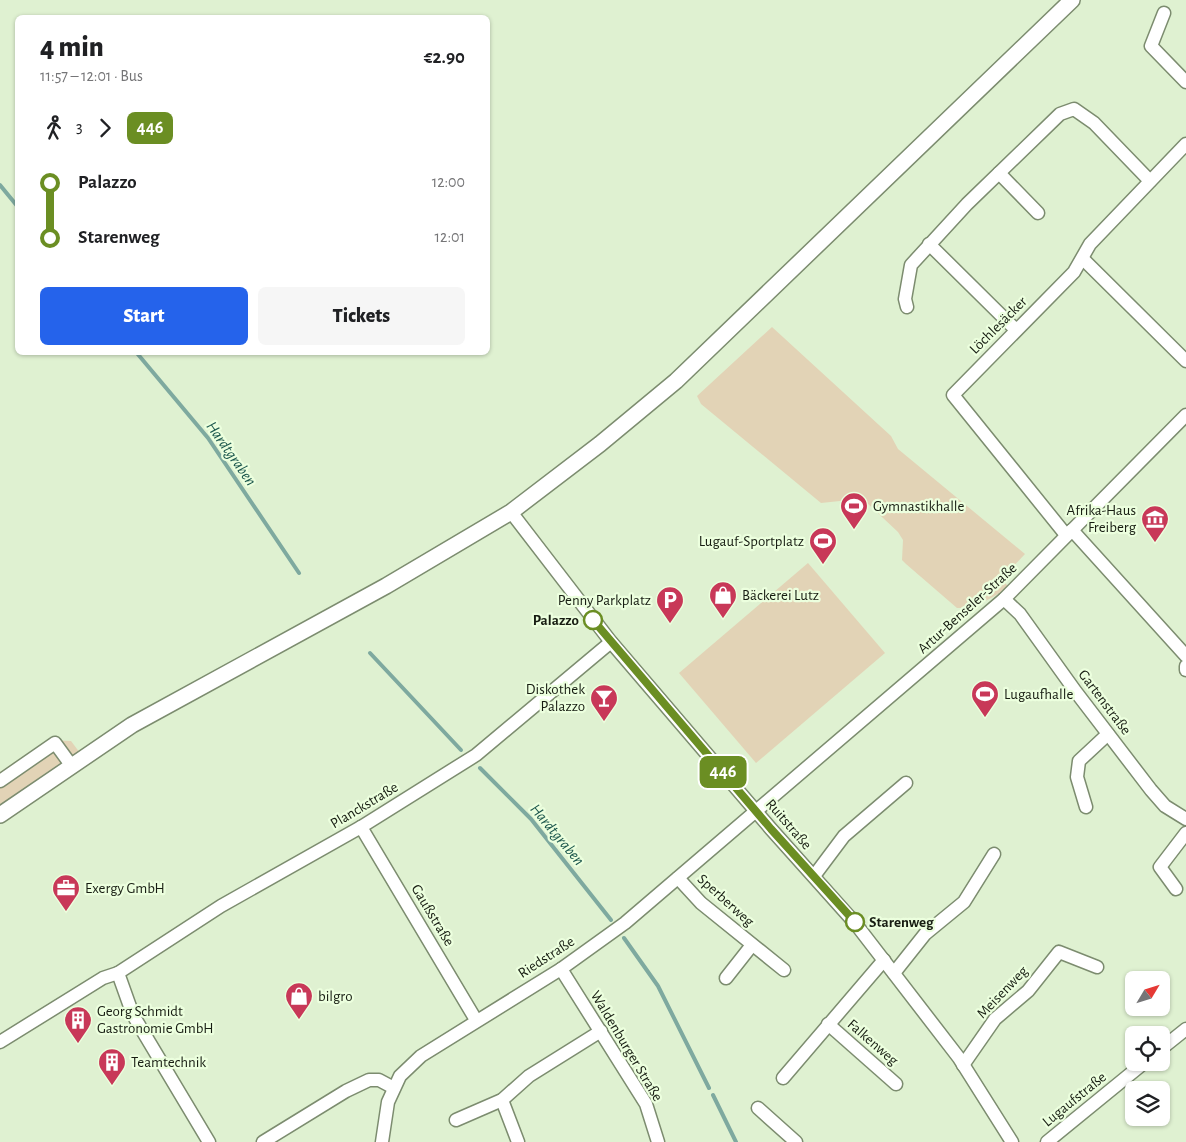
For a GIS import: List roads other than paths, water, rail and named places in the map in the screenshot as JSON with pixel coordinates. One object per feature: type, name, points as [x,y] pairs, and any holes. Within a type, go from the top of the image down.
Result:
[{"type":"main road","points":[[0,815],[132,725],[386,586],[510,512],[600,444],[676,381],[1072,0]]},
{"type":"street","points":[[1164,13],[1151,46],[1186,82]]},
{"type":"street","points":[[907,307],[905,299],[912,265],[929,244],[1060,114],[1074,109],[1094,123],[1150,181]]},
{"type":"street","name":"Löchlesäcker","points":[[1069,532],[953,395],[1074,272],[1090,244],[1186,144]]},
{"type":"street","points":[[999,174],[1038,213]]},
{"type":"street","points":[[929,244],[1016,330]]},
{"type":"street","points":[[1083,259],[1186,361]]},
{"type":"street","name":"Artur-Benseler-Straße","points":[[757,812],[1004,599],[1186,415]]},
{"type":"street","name":"Ruitstraße","points":[[510,512],[611,642],[757,812],[855,922],[963,1065],[1012,1142]]},
{"type":"street","points":[[1069,532],[1186,656]]},
{"type":"street","name":"Gartenstraße","points":[[1004,599],[1020,614],[1108,734],[1160,800],[1186,818]]},
{"type":"street","name":"Planckstraße","points":[[0,1042],[103,978],[118,973],[221,906],[361,826],[476,755],[611,642]]},
{"type":"street","points":[[1086,807],[1076,777],[1079,761],[1108,734]]},
{"type":"street","points":[[0,781],[55,742],[71,765]]},
{"type":"street","points":[[814,876],[844,836],[906,783]]},
{"type":"street","name":"Riedstraße","points":[[382,1142],[388,1102],[394,1088],[400,1076],[421,1056],[476,1020],[561,969],[625,923],[757,812]]},
{"type":"street","name":"Gaußstraße","points":[[361,826],[476,1020]]},
{"type":"street","points":[[1176,889],[1160,868],[1186,833]]},
{"type":"street","points":[[894,973],[925,934],[964,902],[994,854]]},
{"type":"street","name":"Sperberweg","points":[[678,878],[702,903],[784,970]]},
{"type":"street","name":"Sperberweg","points":[[726,978],[752,945]]},
{"type":"street","name":"Meisenweg","points":[[963,1065],[996,1019],[1028,992],[1059,952],[1097,967]]},
{"type":"street","name":"Falkenweg","points":[[784,1078],[884,960]]},
{"type":"street","name":"Waldenburger Straße","points":[[561,969],[646,1104],[658,1142]]},
{"type":"street","points":[[118,973],[133,1015],[210,1142]]},
{"type":"street","name":"Falkenweg","points":[[828,1024],[896,1084]]},
{"type":"street","points":[[1170,1042],[1186,1029]]},
{"type":"street","points":[[456,1120],[502,1100],[529,1076],[601,1031]]},
{"type":"street","name":"Lugaufstraße","points":[[1047,1142],[1134,1071]]},
{"type":"street","points":[[263,1142],[346,1090],[369,1080],[379,1080],[394,1088]]},
{"type":"street","points":[[502,1100],[518,1142]]},
{"type":"street","points":[[758,1108],[796,1142]]},
{"type":"waterway","name":"Hardtgraben","points":[[0,185],[15,203]]},
{"type":"waterway","name":"Hardtgraben","points":[[139,355],[208,438],[299,573]]},
{"type":"waterway","name":"Hardtgraben","points":[[370,653],[461,750]]},
{"type":"waterway","name":"Hardtgraben","points":[[480,768],[531,819],[611,920]]},
{"type":"waterway","name":"Hardtgraben","points":[[624,938],[658,986],[709,1088]]},
{"type":"waterway","name":"Hardtgraben","points":[[713,1095],[736,1142]]},
{"type":"place","name":"Gymnastikhalle","points":[[854,530]]},
{"type":"place","name":"Afrika-Haus Freiberg","points":[[1155,543]]},
{"type":"place","name":"Lugauf-Sportplatz","points":[[823,565]]},
{"type":"place","name":"Bäckerei Lutz","points":[[723,619]]},
{"type":"place","name":"Palazzo","points":[[593,620]]},
{"type":"place","name":"Penny Parkplatz","points":[[670,624]]},
{"type":"place","name":"Lugaufhalle","points":[[985,718]]},
{"type":"place","name":"Diskothek Palazzo","points":[[604,722]]},
{"type":"place","name":"Exergy GmbH","points":[[66,912]]},
{"type":"place","name":"Starenweg","points":[[855,922]]},
{"type":"place","name":"bilgro","points":[[299,1020]]},
{"type":"place","name":"Georg Schmidt Gastronomie GmbH","points":[[78,1044]]},
{"type":"place","name":"Teamtechnik","points":[[112,1086]]}]
